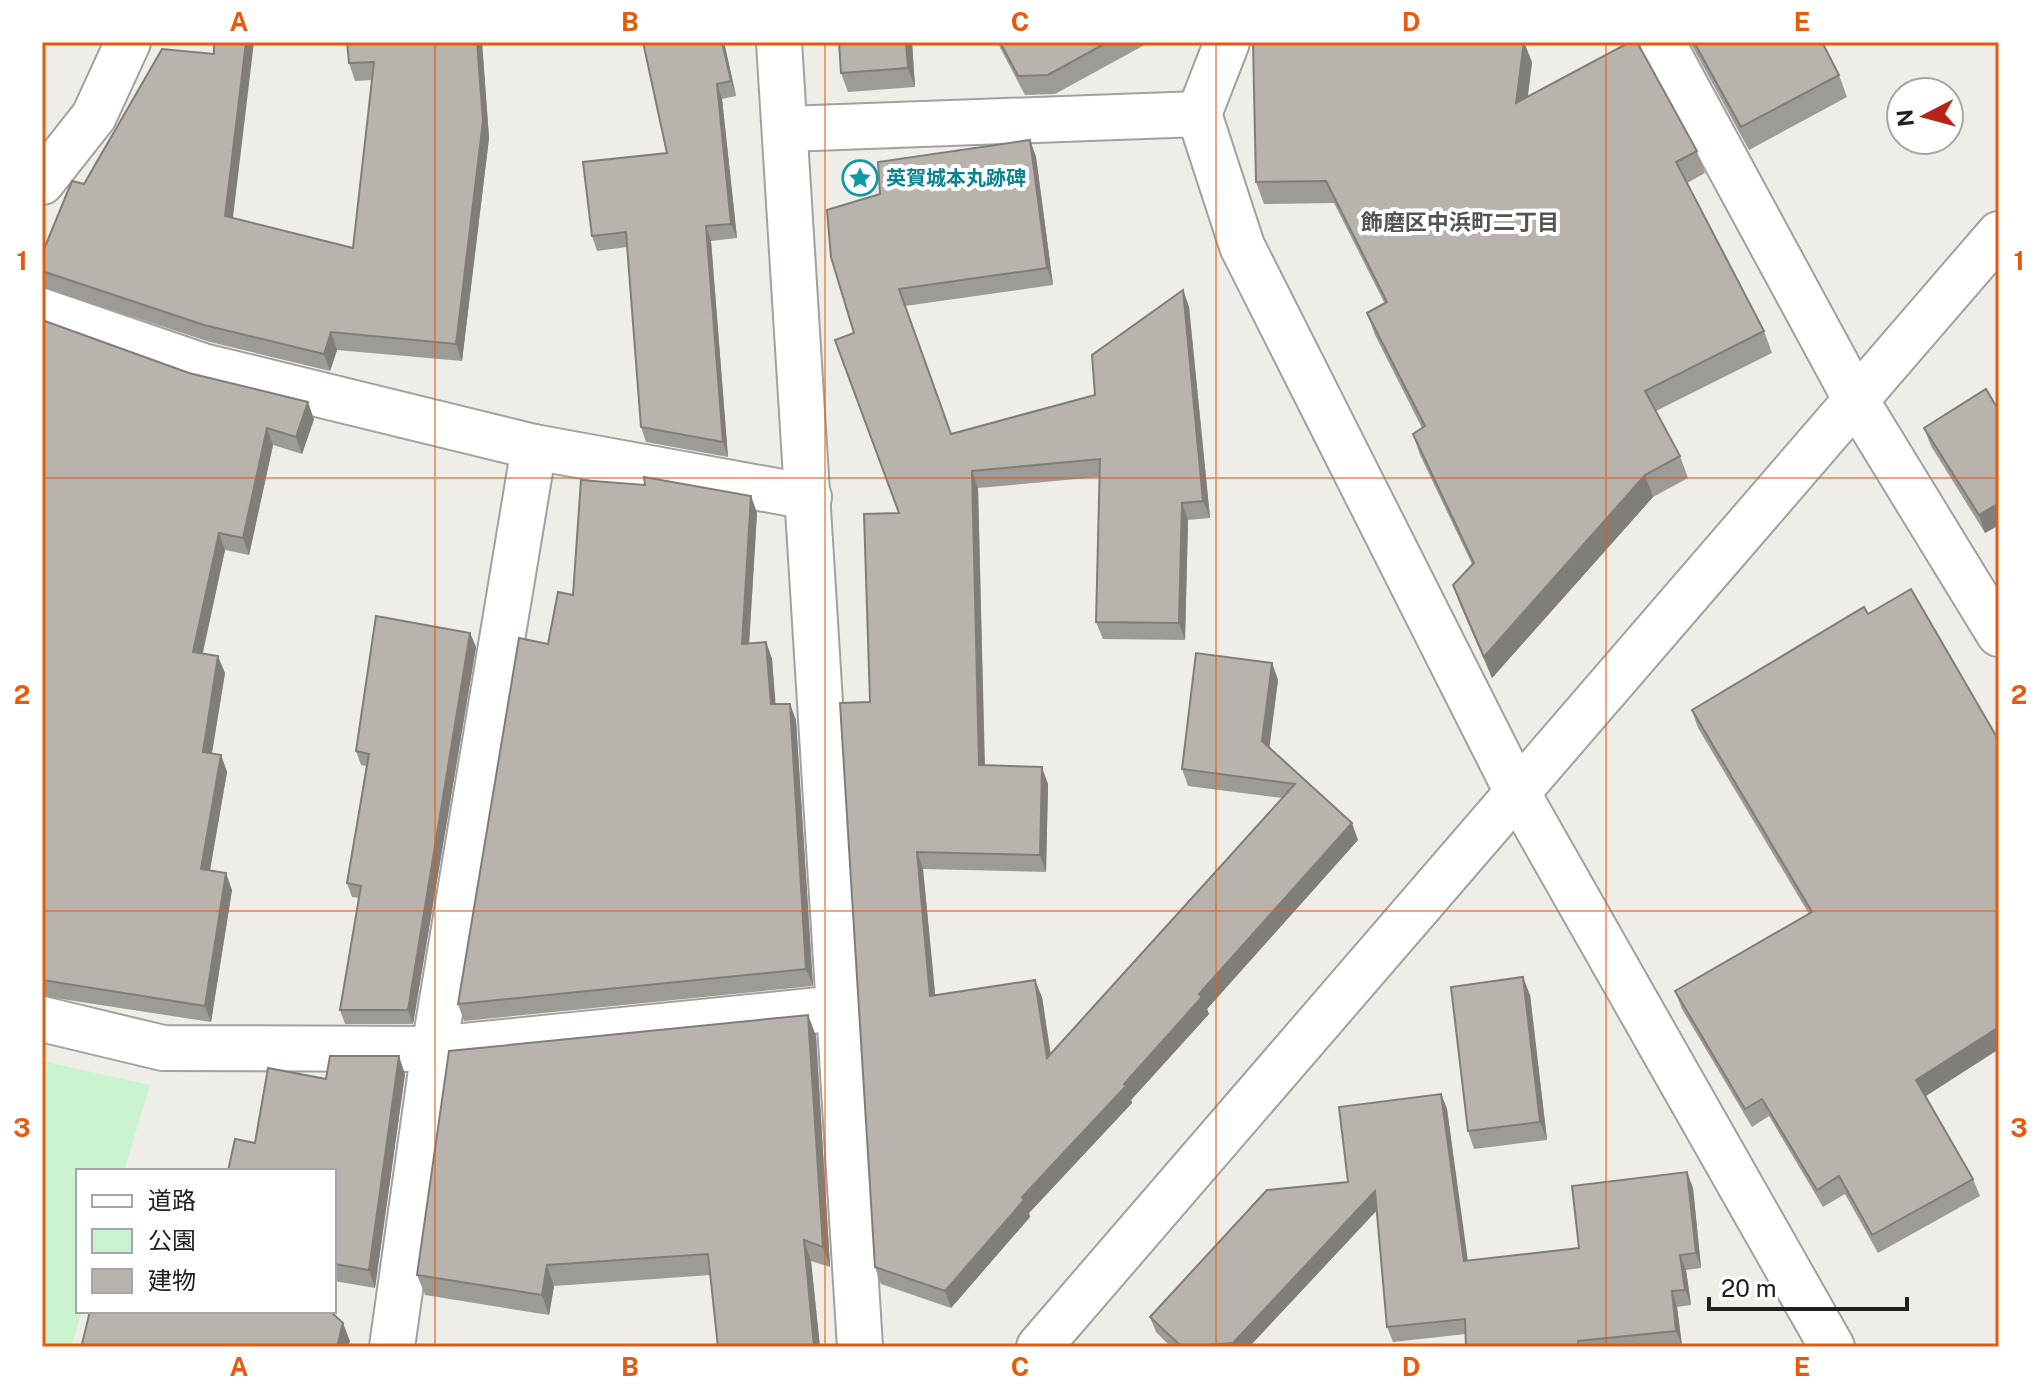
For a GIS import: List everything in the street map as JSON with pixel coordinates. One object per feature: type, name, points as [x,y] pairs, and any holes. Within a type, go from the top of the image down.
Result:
[{"type":"street","points":[[42,182],[94,116],[128,42]]},
{"type":"street","points":[[779,42],[860,1347]]},
{"type":"street","points":[[1227,42],[1199,114],[1242,246],[1517,792],[1832,1347]]},
{"type":"street","points":[[1662,42],[1857,402],[1999,634]]},
{"type":"street","points":[[786,129],[1199,114]]},
{"type":"street","points":[[1039,1347],[1999,234]]},
{"type":"street","points":[[42,311],[203,366],[534,447],[809,497]]},
{"type":"street","points":[[392,1347],[434,1049],[534,447]]},
{"type":"street","points":[[42,1019],[163,1048],[434,1049],[839,1008]]},
{"type":"green space","points":[[42,1061],[150,1085],[125,1169],[76,1169],[76,1313],[81,1313],[71,1347],[42,1347]]},
{"type":"building","points":[[214,42],[246,42],[225,216],[353,248],[374,62],[349,63],[347,42],[477,42],[483,121],[456,344],[331,332],[324,354],[204,325],[42,271],[42,254],[72,181],[84,184],[162,49],[214,54]]},
{"type":"building","points":[[643,42],[722,42],[731,81],[717,84],[731,224],[706,226],[723,442],[641,427],[626,232],[592,236],[583,162],[667,153]]},
{"type":"building","points":[[839,42],[906,42],[908,68],[841,73]]},
{"type":"building","points":[[1000,42],[1108,42],[1048,75],[1018,76]]},
{"type":"building","points":[[1253,42],[1524,42],[1516,103],[1630,42],[1637,42],[1697,151],[1676,162],[1764,331],[1645,391],[1680,456],[1645,475],[1484,657],[1453,585],[1474,563],[1413,434],[1425,426],[1367,313],[1387,302],[1326,181],[1256,182]]},
{"type":"building","points":[[1694,42],[1822,42],[1839,75],[1741,127]]},
{"type":"building","points":[[1030,140],[1047,268],[899,289],[951,434],[1095,395],[1092,355],[1183,290],[1203,501],[1182,503],[1179,623],[1096,622],[1100,459],[972,471],[979,765],[1042,767],[1040,855],[917,852],[930,996],[1035,980],[1047,1058],[1295,784],[1182,769],[1196,653],[1272,663],[1262,741],[1352,823],[1199,994],[1202,997],[1124,1084],[1126,1086],[1022,1197],[1024,1200],[945,1291],[875,1267],[840,703],[870,702],[864,514],[899,513],[835,340],[854,333],[831,257],[827,210],[880,194],[878,162]]},
{"type":"building","points":[[42,320],[189,373],[308,402],[296,437],[267,428],[243,538],[219,533],[193,652],[218,656],[203,752],[221,755],[201,869],[226,873],[205,1006],[42,980]]},
{"type":"building","points":[[1986,389],[1999,411],[1999,503],[1979,515],[1924,428]]},
{"type":"building","points":[[644,477],[751,496],[742,644],[766,642],[771,704],[790,704],[806,969],[458,1004],[519,638],[548,644],[558,592],[573,595],[581,480],[645,485]]},
{"type":"building","points":[[1911,589],[1999,741],[1999,1027],[1916,1080],[1973,1179],[1872,1235],[1839,1176],[1817,1190],[1762,1099],[1745,1109],[1675,991],[1812,912],[1692,710],[1864,607],[1868,614]]},
{"type":"building","points":[[376,616],[470,633],[408,1010],[340,1010],[361,886],[347,883],[369,754],[356,751]]},
{"type":"building","points":[[1523,977],[1540,1122],[1468,1131],[1451,987]]},
{"type":"building","points":[[808,1015],[823,1247],[804,1240],[814,1347],[718,1347],[708,1254],[547,1265],[542,1295],[417,1275],[449,1051]]},
{"type":"building","points":[[330,1056],[399,1056],[369,1270],[336,1264],[336,1169],[228,1169],[235,1139],[255,1143],[268,1068],[326,1079]]},
{"type":"building","points":[[1441,1094],[1464,1261],[1579,1248],[1572,1186],[1687,1172],[1696,1253],[1680,1255],[1685,1290],[1672,1291],[1676,1331],[1578,1341],[1578,1347],[1466,1347],[1465,1319],[1387,1327],[1375,1191],[1233,1343],[1182,1347],[1150,1317],[1267,1190],[1348,1182],[1339,1107]]},
{"type":"building","points":[[90,1313],[332,1313],[343,1323],[337,1347],[94,1347],[82,1344]]},
{"type":"place","name":"英賀城本丸跡碑","points":[[860,178]]},
{"type":"district","name":"飾磨区中浜町二丁目","points":[[1460,222]]}]
